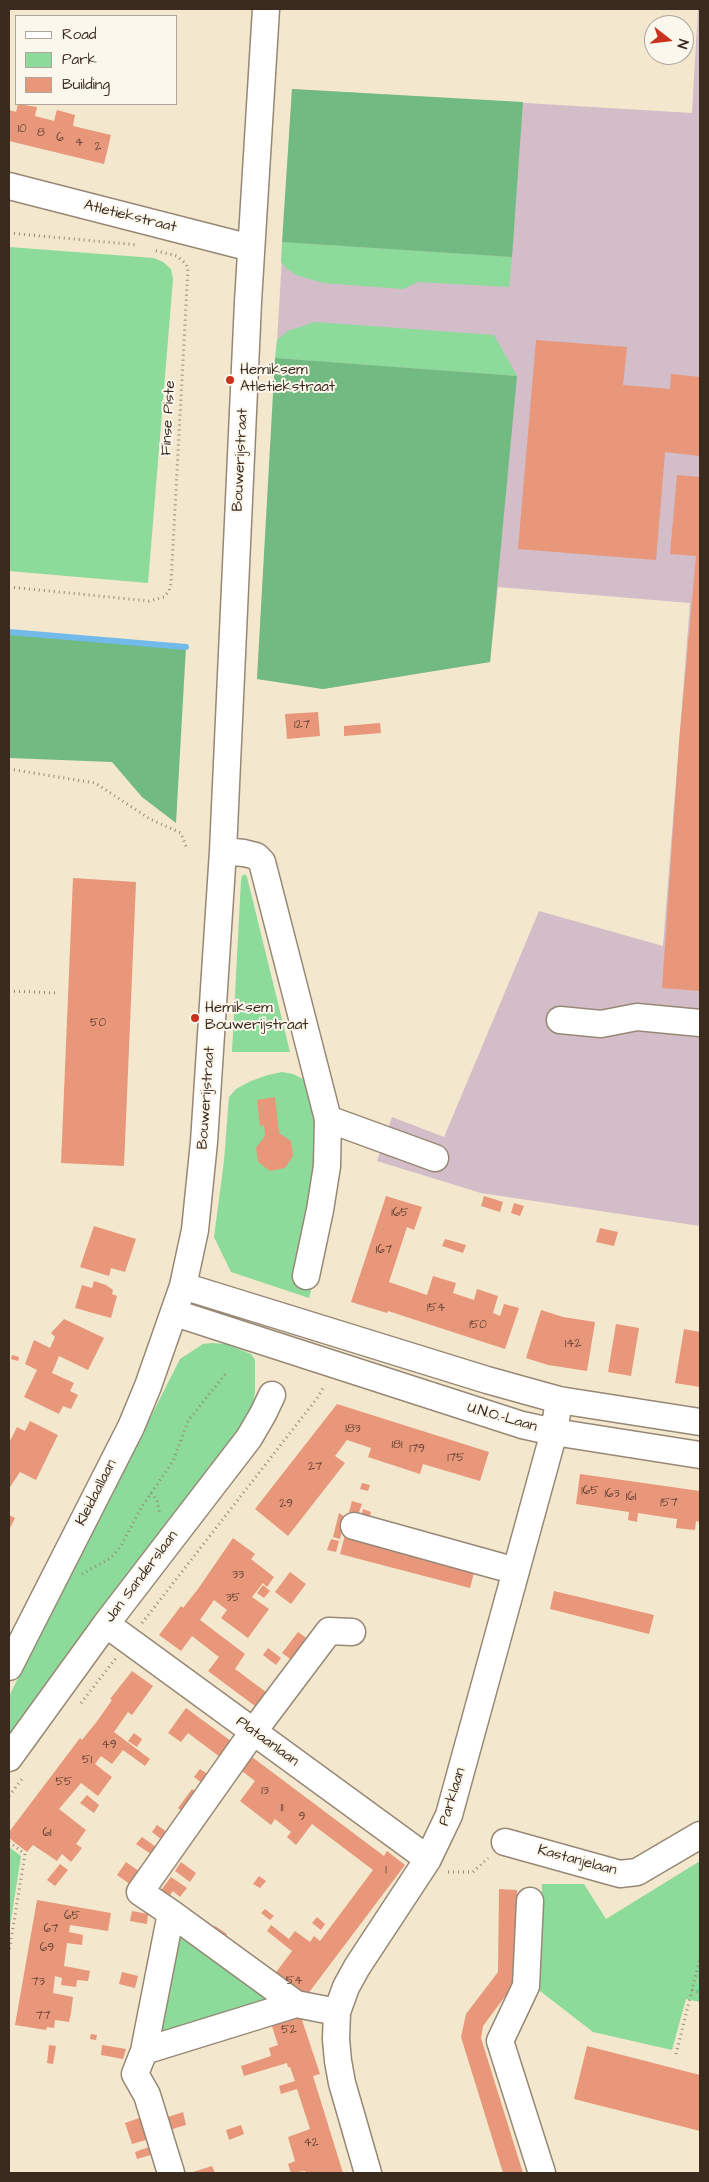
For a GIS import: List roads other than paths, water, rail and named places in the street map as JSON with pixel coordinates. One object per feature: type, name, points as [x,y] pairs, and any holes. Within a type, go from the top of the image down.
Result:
[{"type":"street","name":"Bouwerijstraat","points":[[175,1313],[195,1230],[204,1142],[223,851],[251,248],[266,9]]},
{"type":"street","name":"Atletiekstraat","points":[[9,186],[251,248]]},
{"type":"street","points":[[223,851],[244,852],[256,856],[262,862],[328,1119],[327,1166],[306,1276]]},
{"type":"street","points":[[560,1020],[600,1024],[637,1017],[700,1023]]},
{"type":"street","points":[[328,1119],[435,1158]]},
{"type":"street","points":[[183,1286],[487,1380],[559,1400],[700,1422]]},
{"type":"street","name":"U.N.O.-Laan","points":[[175,1313],[522,1425],[554,1432],[700,1455]]},
{"type":"street","name":"Kleidaallaan","points":[[9,1668],[131,1427],[175,1313]]},
{"type":"street","points":[[310,1357],[320,1328]]},
{"type":"street","name":"Jan Sanderslaan","points":[[18,1765],[106,1624],[249,1438],[264,1414],[272,1395]]},
{"type":"street","name":"Parklaan","points":[[368,2173],[342,2083],[336,2039],[337,2012],[346,1986],[356,1967],[425,1863],[449,1814],[554,1432],[559,1400]]},
{"type":"street","points":[[354,1526],[516,1571]]},
{"type":"street","name":"Plataanlaan","points":[[106,1624],[253,1732],[425,1863]]},
{"type":"street","points":[[337,2012],[296,2004],[140,1892],[253,1732],[329,1631],[352,1632]]},
{"type":"street","name":"Kastanjelaan","points":[[505,1842],[620,1874],[637,1872],[700,1835]]},
{"type":"street","points":[[530,1901],[526,1986],[500,2041],[542,2173]]},
{"type":"street","points":[[171,1913],[144,2051],[135,2074],[147,2094],[171,2173]]},
{"type":"street","points":[[144,2051],[296,2004]]},
{"type":"waterway","points":[[9,632],[186,647]]},
{"type":"place","name":"Hemiksem Atletiekstraat","points":[[230,380]]},
{"type":"place","name":"Hemiksem Bouwerijstraat","points":[[195,1018]]}]
